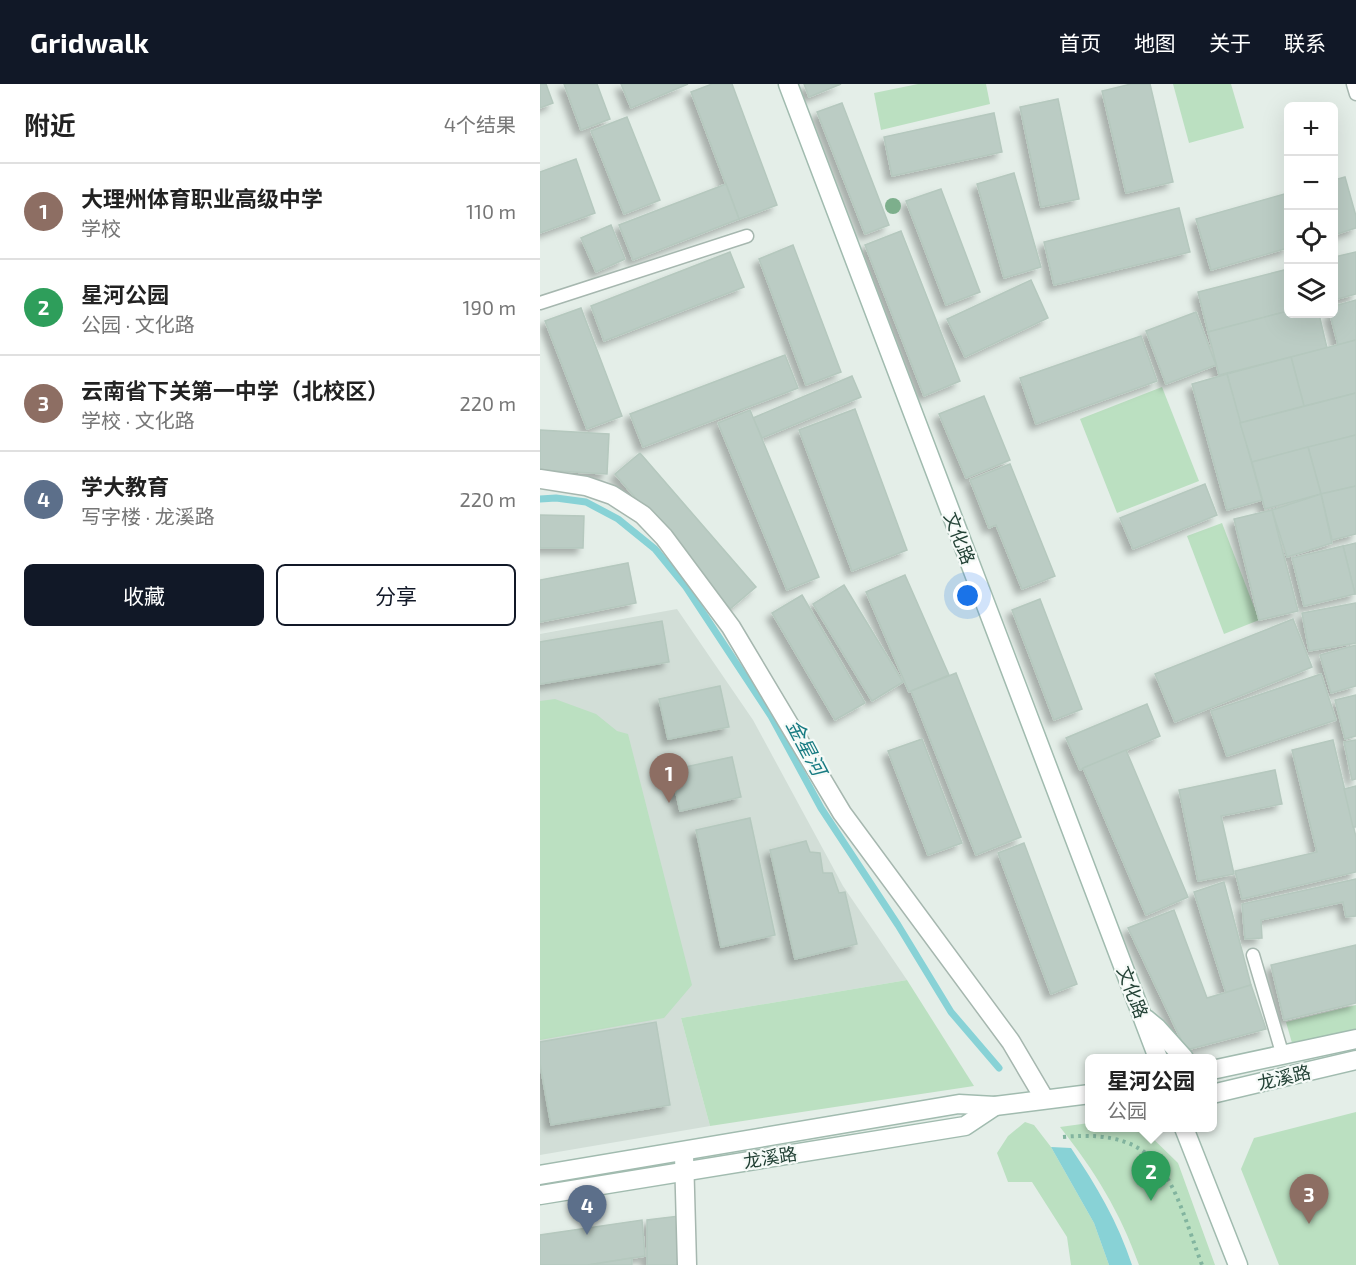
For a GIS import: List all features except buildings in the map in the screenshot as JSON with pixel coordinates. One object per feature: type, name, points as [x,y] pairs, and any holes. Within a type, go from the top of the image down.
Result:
[{"type":"street","name":"文化路","points":[[788,84],[1156,1054]]},
{"type":"street","points":[[540,479],[586,486],[612,495],[635,509],[664,537],[731,627],[842,813],[1011,1042],[1044,1098]]},
{"type":"street","points":[[1142,1017],[1157,1028],[1180,1054]]},
{"type":"street","points":[[1217,1069],[1356,1039]]},
{"type":"street","name":"龙溪路","points":[[1217,1093],[1356,1060]]},
{"type":"street","name":"龙溪路","points":[[540,1175],[959,1104],[995,1106],[1085,1094]]},
{"type":"street","name":"龙溪路","points":[[540,1195],[965,1126],[995,1106]]},
{"type":"street","points":[[1186,1132],[1238,1265]]},
{"type":"street","points":[[683,1151],[687,1265]]},
{"type":"lane","points":[[1353,84],[1356,94]]},
{"type":"lane","points":[[540,303],[747,236]]},
{"type":"lane","points":[[1252,955],[1283,1056]]},
{"type":"path","points":[[1063,1137],[1089,1135],[1122,1140],[1147,1154],[1168,1175],[1202,1265]]},
{"type":"shaded area","points":[[677,609],[753,720],[843,886],[907,980],[681,1018],[710,1126],[540,1155],[540,634]]},
{"type":"green space","points":[[918,84],[986,84],[990,104],[881,130],[874,93]]},
{"type":"green space","points":[[1173,84],[1231,84],[1244,128],[1189,143]]},
{"type":"green space","points":[[1162,387],[1199,481],[1117,513],[1080,419]]},
{"type":"green space","points":[[1222,523],[1259,620],[1224,634],[1187,536]]},
{"type":"green space","points":[[555,699],[596,714],[617,731],[628,734],[692,985],[664,1018],[540,1040],[540,701]]},
{"type":"green space","points":[[907,980],[974,1086],[710,1126],[681,1018]]},
{"type":"green space","points":[[1356,1005],[1356,1034],[1294,1050],[1286,1022]]},
{"type":"green space","points":[[1356,1112],[1356,1265],[1279,1265],[1241,1169],[1254,1138]]},
{"type":"green space","points":[[1025,1122],[1034,1125],[1051,1147],[1094,1223],[1109,1265],[1071,1265],[1067,1237],[1032,1182],[1008,1182],[997,1153],[1008,1136]]},
{"type":"green space","points":[[1085,1124],[1085,1132],[1146,1132],[1178,1163],[1215,1265],[1139,1265],[1124,1227],[1105,1193],[1060,1127]]},
{"type":"water","points":[[1051,1147],[1071,1148],[1106,1204],[1132,1265],[1109,1265],[1094,1223]]},
{"type":"waterway","name":"金星河","points":[[540,499],[556,498],[586,502],[618,519],[655,549],[686,587],[771,716],[821,808],[898,925],[951,1012],[999,1068]]},
{"type":"place","name":"大理州体育职业高级中学","points":[[669,803]]},
{"type":"place","name":"星河公园","points":[[1151,1201]]},
{"type":"place","name":"云南省下关第一中学（北校区）","points":[[1309,1224]]},
{"type":"place","name":"学大教育","points":[[587,1235]]}]
